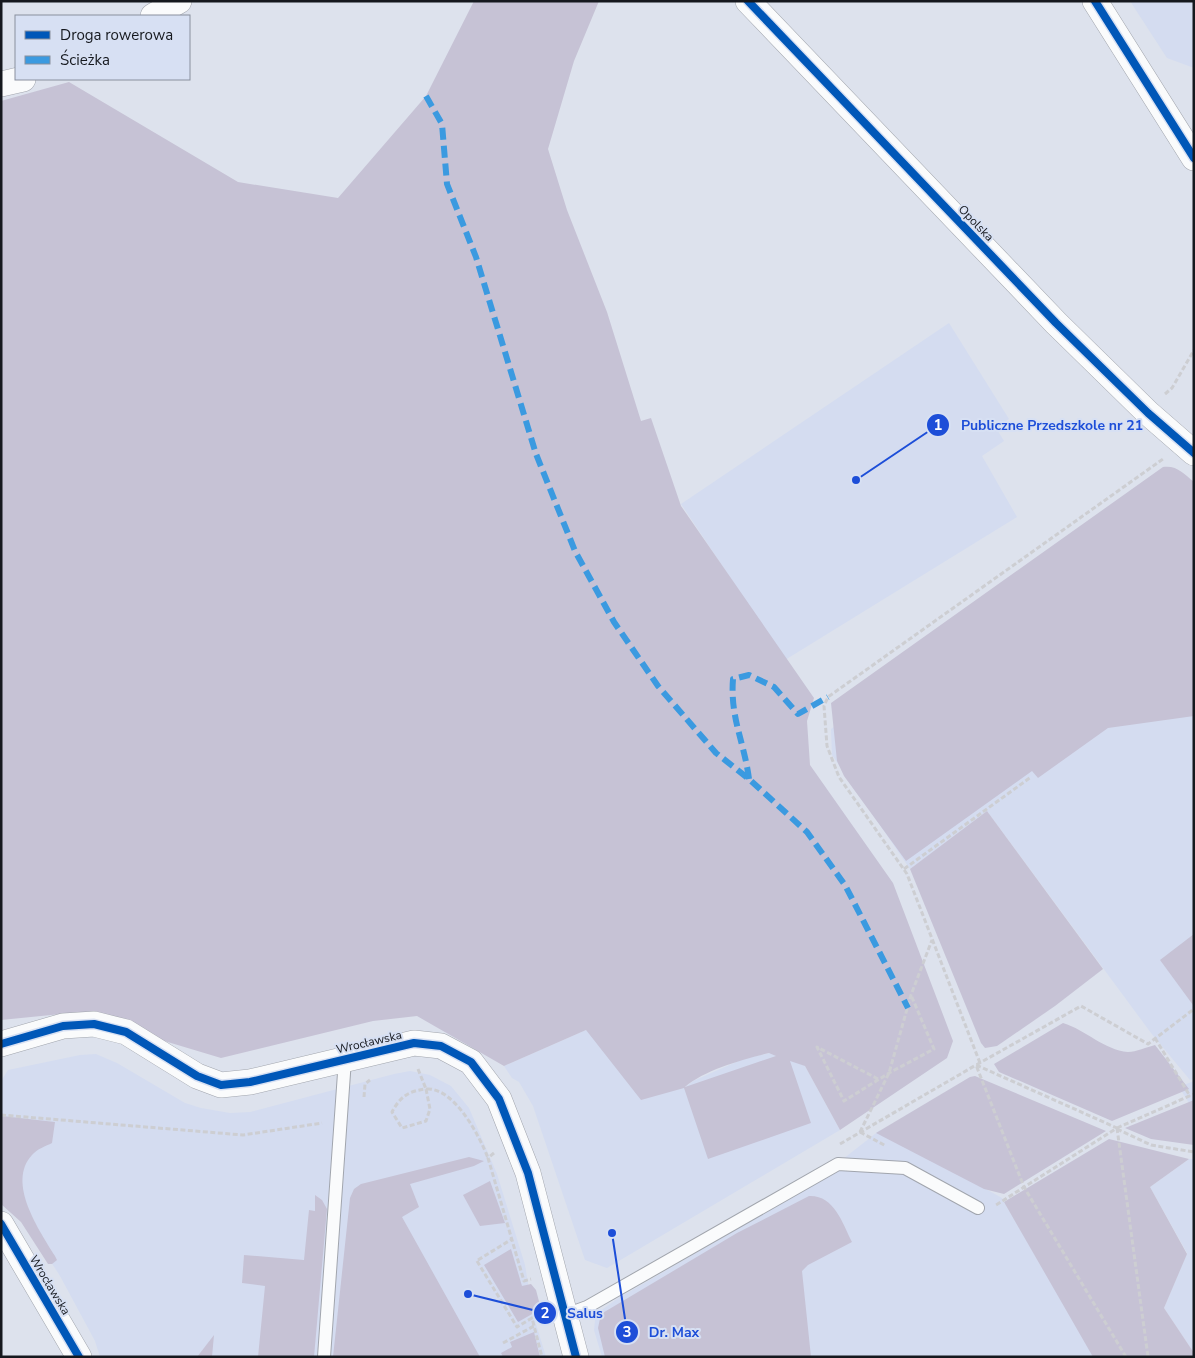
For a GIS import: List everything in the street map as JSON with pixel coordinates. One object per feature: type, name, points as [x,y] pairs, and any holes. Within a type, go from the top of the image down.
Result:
[{"type":"street","points":[[155,15],[179,1]]},
{"type":"street","name":"Opolska","points":[[748,1],[1056,323],[1148,413],[1194,453]]},
{"type":"street","points":[[1095,1],[1194,158]]},
{"type":"street","points":[[1,84],[19,80]]},
{"type":"street","name":"Wrocławska","points":[[1,1044],[63,1026],[94,1024],[126,1032],[196,1076],[221,1085],[250,1082],[414,1043],[440,1046],[471,1062],[499,1099],[528,1173],[555,1313],[576,1357]]},
{"type":"street","name":"Wrocławska","points":[[1,1224],[79,1357]]},
{"type":"lane","name":"Wrocławska","points":[[324,1357],[344,1059]]},
{"type":"lane","points":[[555,1313],[587,1307],[838,1164],[904,1168],[978,1208]]},
{"type":"path","points":[[1172,388],[1194,350]]},
{"type":"path","points":[[980,1063],[904,869],[839,777],[827,746],[824,706],[828,697],[1169,454]]},
{"type":"path","points":[[904,869],[1031,777]]},
{"type":"path","points":[[860,1132],[890,1073],[911,995],[932,940]]},
{"type":"path","points":[[878,1079],[817,1048],[844,1101],[878,1079],[934,1049],[911,995]]},
{"type":"path","points":[[860,1132],[1081,1006],[1148,1044],[1194,1009]]},
{"type":"path","points":[[994,1206],[1117,1128],[1192,1095],[1155,1038]]},
{"type":"path","points":[[423,1066],[415,1064],[426,1089],[430,1109],[426,1121],[402,1128],[392,1112],[400,1098],[416,1090],[426,1089],[435,1088],[449,1098],[476,1132],[488,1158],[524,1281],[537,1278]]},
{"type":"path","points":[[976,1066],[1117,1128],[1150,1145],[1194,1152]]},
{"type":"path","points":[[976,1066],[1024,1187],[1126,1357]]},
{"type":"path","points":[[363,1102],[365,1084],[377,1075]]},
{"type":"path","points":[[1,1115],[243,1136],[341,1120]]},
{"type":"path","points":[[1117,1128],[1148,1357]]},
{"type":"path","points":[[860,1132],[894,1151]]},
{"type":"path","points":[[488,1158],[498,1150]]},
{"type":"path","points":[[512,1240],[478,1260],[516,1327],[532,1318],[555,1313]]},
{"type":"path","points":[[532,1318],[542,1357]]},
{"type":"path","points":[[503,1343],[534,1326]]},
{"type":"shaded area","points":[[474,1],[599,1],[574,61],[548,149],[567,210],[607,312],[641,421],[651,418],[681,506],[814,698],[807,721],[810,765],[893,883],[953,1041],[947,1058],[840,1130],[805,1066],[790,1061],[811,1123],[708,1159],[684,1088],[641,1100],[586,1030],[504,1066],[417,1016],[373,1021],[221,1058],[71,1013],[1,1020],[1,101],[69,82],[238,182],[338,198],[426,96]],"holes":[[[769,1053],[776,1056],[685,1087],[713,1070],[748,1058]]]},
{"type":"shaded area","points":[[1130,1],[1194,1],[1194,68],[1167,58]]},
{"type":"shaded area","points":[[949,323],[1009,419],[996,428],[1004,441],[982,456],[1017,517],[785,660],[681,504]]},
{"type":"shaded area","points":[[1163,467],[1172,467],[1194,482],[1194,716],[1108,728],[1038,778],[1032,771],[906,861],[844,776],[837,761],[831,703]]},
{"type":"shaded area","points":[[1152,498],[1194,542],[1194,1079],[1190,1080],[1151,1033],[987,811],[910,869],[832,755],[831,729]]},
{"type":"shaded area","points":[[987,811],[1103,969],[1055,1006],[997,1046],[985,1048],[981,1043],[910,869]]},
{"type":"shaded area","points":[[1194,934],[1194,1005],[1193,1005],[1160,960]]},
{"type":"shaded area","points":[[1063,1023],[1111,1048],[1119,1050],[1131,1052],[1155,1045],[1189,1089],[1112,1121],[999,1072],[994,1064]]},
{"type":"shaded area","points":[[586,1030],[684,1088],[693,1081],[743,1059],[779,1051],[805,1066],[840,1130],[607,1268],[585,1260],[533,1106],[519,1082],[512,1078],[504,1066]]},
{"type":"shaded area","points":[[96,1054],[117,1063],[185,1103],[230,1113],[250,1112],[410,1071],[430,1075],[451,1086],[469,1108],[497,1174],[525,1265],[533,1314],[546,1357],[100,1357],[95,1341],[60,1276],[35,1237],[1,1144],[1,1081],[8,1070],[80,1055]]},
{"type":"shaded area","points":[[975,1076],[1106,1131],[1004,1194],[984,1189],[876,1133],[970,1077]]},
{"type":"shaded area","points":[[1194,1081],[1194,1111],[1179,1087]]},
{"type":"shaded area","points":[[1194,1100],[1194,1145],[1151,1139],[1125,1128]]},
{"type":"shaded area","points":[[2,1116],[55,1122],[52,1143],[39,1149],[32,1155],[25,1166],[23,1179],[28,1207],[57,1260],[52,1264],[48,1264],[21,1222],[1,1204]]},
{"type":"shaded area","points":[[880,1130],[1002,1198],[1094,1357],[602,1357],[594,1330],[595,1320],[600,1311],[617,1299],[801,1192]]},
{"type":"shaded area","points":[[1109,1139],[1189,1159],[1150,1187],[1187,1254],[1164,1308],[1194,1353],[1194,1357],[1093,1357],[1004,1202]]},
{"type":"shaded area","points":[[469,1157],[484,1161],[474,1166],[410,1184],[419,1207],[402,1217],[480,1357],[333,1357],[350,1198],[354,1189],[361,1184]]},
{"type":"shaded area","points":[[1189,1159],[1194,1159],[1194,1353],[1164,1308],[1187,1253],[1150,1187]]},
{"type":"shaded area","points":[[490,1181],[505,1223],[480,1226],[463,1195]]},
{"type":"shaded area","points":[[315,1195],[322,1200],[327,1209],[314,1357],[258,1357],[265,1286],[242,1283],[244,1255],[304,1260],[309,1210],[315,1211]]},
{"type":"shaded area","points":[[809,1196],[818,1197],[831,1205],[841,1218],[852,1242],[808,1265],[802,1271],[811,1357],[605,1357],[598,1328],[601,1314],[737,1233]]},
{"type":"shaded area","points":[[511,1249],[522,1286],[531,1284],[536,1290],[541,1309],[518,1322],[484,1265]]},
{"type":"shaded area","points":[[534,1332],[540,1357],[503,1357],[501,1353],[512,1347],[510,1342]]},
{"type":"shaded area","points":[[214,1335],[212,1357],[197,1357]]},
{"type":"marked path","points":[[426,96],[442,124],[447,184],[476,257],[536,454],[575,551],[614,622],[658,686],[716,753],[749,779],[807,832],[845,885],[908,1008]]},
{"type":"marked path","points":[[749,779],[735,718],[733,679],[749,675],[774,687],[798,714],[828,697]]},
{"type":"cycle path","points":[[748,1],[1056,323],[1148,413],[1194,453]]},
{"type":"cycle path","points":[[1095,1],[1194,158]]},
{"type":"cycle path","points":[[1,1044],[63,1026],[94,1024],[126,1032],[197,1076],[221,1085],[250,1082],[414,1043],[441,1046],[471,1062],[499,1099],[528,1173],[576,1357]]},
{"type":"cycle path","points":[[1,1224],[79,1357]]},
{"type":"place","name":"Publiczne Przedszkole nr 21","points":[[856,480]]},
{"type":"place","name":"Dr. Max","points":[[612,1233]]},
{"type":"place","name":"Salus","points":[[468,1294]]}]
